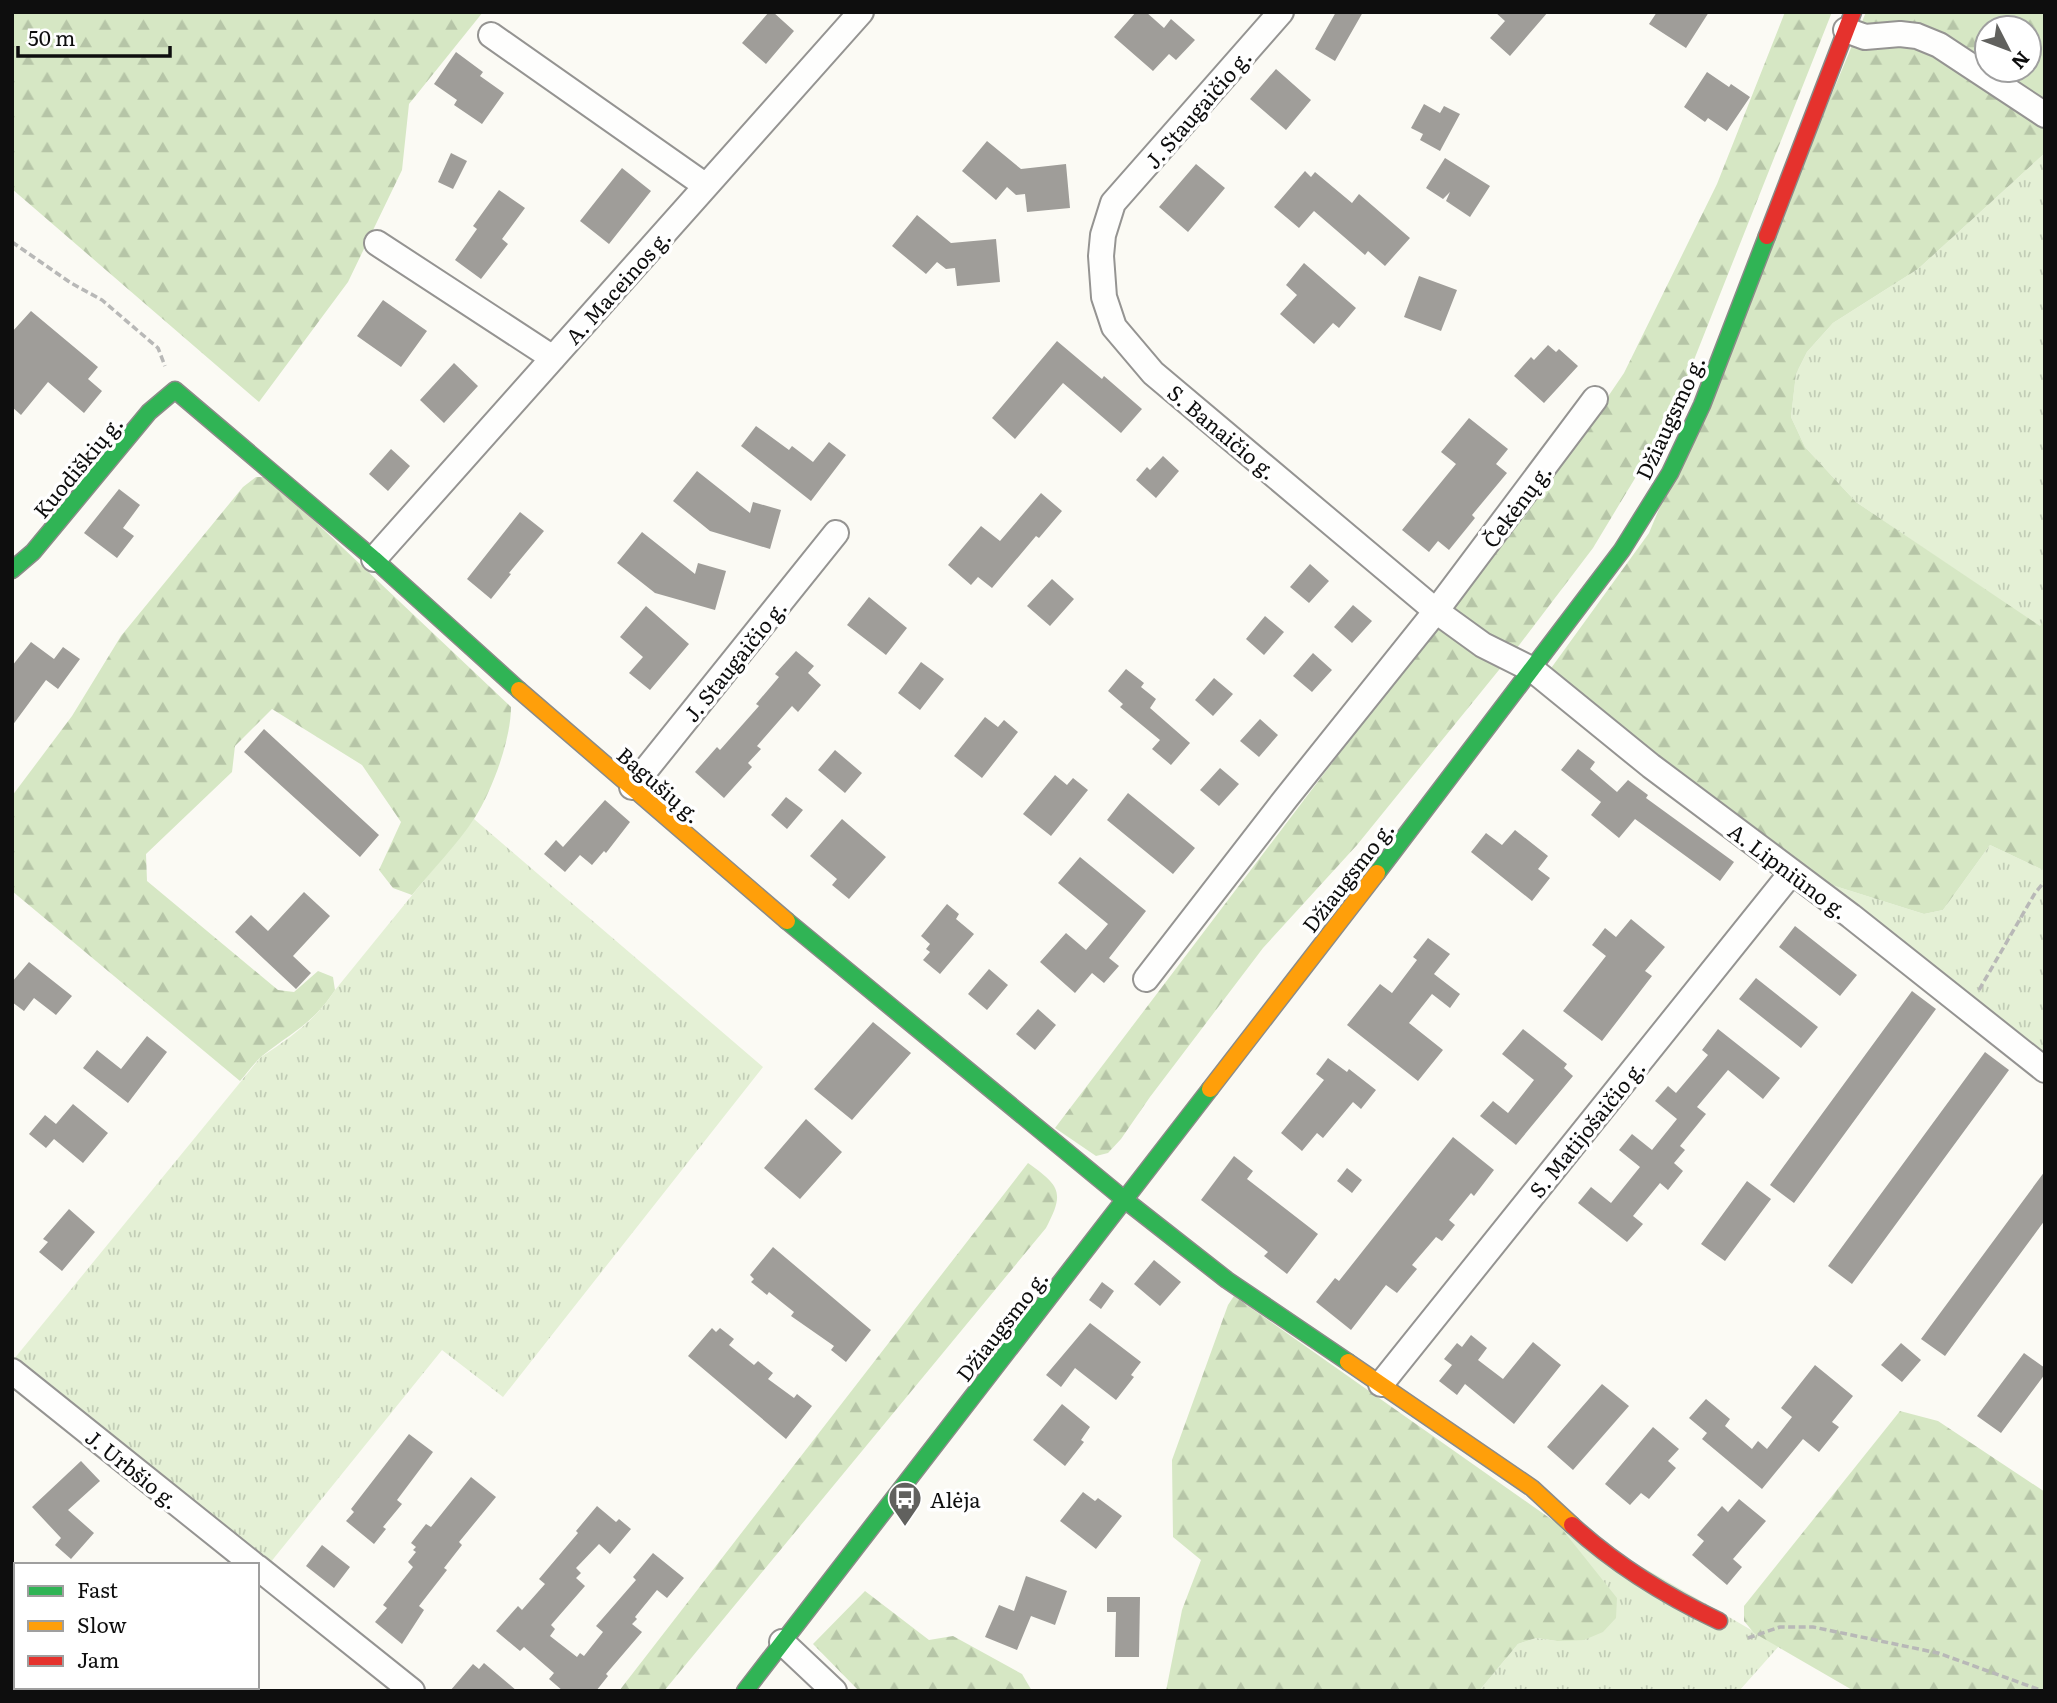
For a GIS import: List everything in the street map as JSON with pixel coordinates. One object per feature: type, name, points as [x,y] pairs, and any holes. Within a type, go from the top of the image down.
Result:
[{"type":"street","name":"A. Maceinos g.","points":[[374,559],[861,12]]},
{"type":"street","name":"J. Staugaičio g.","points":[[1113,204],[1281,12]]},
{"type":"street","points":[[1850,21],[1865,37],[1900,34],[1917,36],[1939,45],[2045,115]]},
{"type":"street","name":"Džiaugsmo g.","points":[[744,1691],[1533,670],[1622,550],[1670,473],[1702,405],[1850,21]]},
{"type":"street","points":[[491,35],[706,186]]},
{"type":"street","name":"S. Banaičio g.","points":[[1113,204],[1103,235],[1101,256],[1104,297],[1114,327],[1153,373],[1436,611],[1483,645],[1533,670]]},
{"type":"street","points":[[377,243],[553,358]]},
{"type":"street","name":"Bagušių g.","points":[[175,390],[374,559],[535,705],[809,940],[1125,1200],[1227,1280],[1532,1488],[1601,1551],[1672,1599],[1719,1621]]},
{"type":"street","name":"Kuodiškių g.","points":[[12,570],[33,552],[149,412],[175,390]]},
{"type":"street","name":"Čekėnų g.","points":[[1436,611],[1595,399]]},
{"type":"street","name":"J. Staugaičio g.","points":[[632,787],[836,533]]},
{"type":"street","points":[[1146,979],[1278,808],[1436,611]]},
{"type":"street","name":"A. Lipniūno g.","points":[[1533,670],[1651,766],[1792,872],[2045,1070]]},
{"type":"street","name":"S. Matijošaičio g.","points":[[1381,1384],[1792,872]]},
{"type":"street","name":"J. Urbšio g.","points":[[12,1371],[252,1563]]},
{"type":"street","name":"J. Urbšio g.","points":[[259,1568],[412,1691]]},
{"type":"street","points":[[782,1642],[834,1691]]},
{"type":"path","points":[[12,242],[71,283],[102,300],[158,348],[175,390]]},
{"type":"path","points":[[1968,1010],[2035,893],[2045,881]]},
{"type":"path","points":[[1748,1638],[1780,1627],[1813,1627],[1938,1653],[2043,1691]]},
{"type":"green space","points":[[12,12],[483,12],[409,104],[402,170],[348,282],[259,402],[12,189]]},
{"type":"green space","points":[[1785,12],[1832,12],[1688,375],[1640,470],[1593,548],[1520,644],[1357,845],[1263,948],[1121,1139],[1108,1153],[1096,1156],[1055,1128],[1590,423],[1624,373],[1717,184]]},
{"type":"green space","points":[[1866,12],[2045,12],[2045,153],[1918,269],[1833,323],[1807,352],[1796,374],[1791,417],[1805,447],[1856,502],[2040,626],[2045,618],[2045,871],[1990,845],[1943,910],[1924,914],[1819,881],[1549,671],[1649,533]]},
{"type":"green space","points":[[2045,153],[2045,618],[2040,627],[1856,502],[1805,447],[1791,417],[1796,374],[1807,352],[1833,323],[1918,269]]},
{"type":"green space","points":[[256,477],[268,477],[511,707],[504,750],[481,808],[460,839],[412,895],[393,888],[379,870],[401,822],[362,765],[272,709],[235,746],[232,772],[146,854],[147,881],[278,990],[294,992],[318,971],[333,977],[335,990],[319,1011],[262,1056],[240,1081],[12,891],[12,796],[72,716],[121,636],[243,487]]},
{"type":"green space","points":[[474,819],[763,1067],[503,1397],[442,1350],[270,1563],[14,1359],[261,1057],[292,1035],[320,1010]]},
{"type":"green space","points":[[1990,845],[2045,871],[2045,1061],[1819,881],[1924,914],[1943,910]]},
{"type":"green space","points":[[1028,1163],[1053,1184],[1056,1191],[1056,1206],[1046,1228],[664,1691],[619,1691]]},
{"type":"green space","points":[[1234,1296],[1558,1524],[1617,1598],[1616,1618],[1603,1632],[1584,1640],[1557,1641],[1536,1638],[1518,1644],[1479,1691],[1166,1691],[1182,1610],[1201,1560],[1173,1537],[1172,1460],[1228,1305]]},
{"type":"green space","points":[[1900,1411],[1938,1421],[2045,1492],[2045,1691],[1854,1691],[1754,1633],[1744,1621],[1744,1606]]},
{"type":"green space","points":[[1558,1524],[1646,1569],[1779,1646],[1739,1691],[1479,1691],[1518,1644],[1536,1638],[1557,1641]]},
{"type":"green space","points":[[865,1591],[929,1640],[953,1636],[1022,1674],[1032,1691],[859,1691],[813,1644]]},
{"type":"building","points":[[769,12],[773,12],[794,31],[766,64],[742,43]]},
{"type":"building","points":[[1136,12],[1146,12],[1164,28],[1171,19],[1195,40],[1176,60],[1169,54],[1153,71],[1114,37]]},
{"type":"building","points":[[1336,12],[1363,12],[1335,61],[1315,49]]},
{"type":"building","points":[[1495,12],[1548,12],[1510,56],[1490,38],[1505,21]]},
{"type":"building","points":[[1657,12],[1709,12],[1686,48],[1649,24]]},
{"type":"building","points":[[456,52],[483,72],[480,76],[504,93],[482,124],[454,105],[457,100],[434,84]]},
{"type":"building","points":[[1276,69],[1311,100],[1286,130],[1250,99]]},
{"type":"building","points":[[1707,72],[1750,97],[1727,131],[1708,118],[1705,122],[1684,107]]},
{"type":"building","points":[[1424,104],[1440,113],[1444,106],[1460,114],[1440,151],[1420,140],[1423,134],[1411,128]]},
{"type":"building","points":[[987,141],[1021,169],[1066,164],[1070,208],[1027,212],[1025,194],[1016,195],[1007,187],[996,200],[962,171]]},
{"type":"building","points":[[451,153],[467,161],[453,189],[438,182]]},
{"type":"building","points":[[1445,158],[1490,186],[1470,217],[1446,201],[1450,192],[1443,199],[1426,188]]},
{"type":"building","points":[[1196,164],[1225,188],[1188,232],[1159,207]]},
{"type":"building","points":[[622,168],[651,191],[609,244],[580,221]]},
{"type":"building","points":[[1305,171],[1311,177],[1315,172],[1352,203],[1359,194],[1410,238],[1385,266],[1368,251],[1365,255],[1314,211],[1299,228],[1274,207]]},
{"type":"building","points":[[499,190],[525,208],[502,239],[508,244],[481,279],[455,260],[477,229],[473,226]]},
{"type":"building","points":[[917,215],[951,243],[996,239],[1000,282],[957,286],[955,268],[946,269],[937,262],[926,274],[892,246]]},
{"type":"building","points":[[1304,263],[1356,308],[1339,328],[1333,323],[1314,344],[1280,314],[1297,295],[1286,285]]},
{"type":"building","points":[[1419,276],[1457,290],[1441,331],[1404,317]]},
{"type":"building","points":[[383,300],[427,331],[401,367],[357,336]]},
{"type":"building","points":[[31,311],[98,367],[88,379],[102,391],[84,413],[48,382],[21,415],[12,407],[12,332]]},
{"type":"building","points":[[1057,341],[1142,409],[1121,433],[1063,383],[1015,439],[992,418]]},
{"type":"building","points":[[1548,345],[1556,352],[1559,349],[1578,366],[1544,403],[1514,376],[1531,357],[1534,360]]},
{"type":"building","points":[[454,363],[478,386],[444,423],[420,400]]},
{"type":"building","points":[[1469,418],[1508,449],[1496,464],[1507,473],[1472,515],[1475,518],[1449,550],[1438,541],[1429,552],[1402,530],[1456,464],[1441,452]]},
{"type":"building","points":[[756,426],[789,450],[792,446],[813,462],[829,442],[846,455],[811,501],[741,446]]},
{"type":"building","points":[[391,449],[410,466],[388,491],[369,474]]},
{"type":"building","points":[[1163,456],[1179,471],[1156,498],[1136,480],[1147,467],[1150,470]]},
{"type":"building","points":[[697,471],[750,513],[753,502],[781,510],[770,549],[710,531],[673,501]]},
{"type":"building","points":[[119,489],[140,505],[123,528],[134,536],[117,558],[84,533]]},
{"type":"building","points":[[1041,493],[1062,511],[1039,538],[1036,536],[992,588],[978,577],[971,585],[948,565],[981,526],[1000,541]]},
{"type":"building","points":[[520,512],[544,531],[491,599],[467,579]]},
{"type":"building","points":[[642,532],[695,574],[698,563],[726,571],[715,610],[655,593],[617,563]]},
{"type":"building","points":[[1310,564],[1329,581],[1309,603],[1290,587]]},
{"type":"building","points":[[1052,579],[1074,599],[1050,626],[1027,606]]},
{"type":"building","points":[[869,597],[907,628],[886,655],[847,625]]},
{"type":"building","points":[[1353,605],[1372,621],[1352,643],[1334,627]]},
{"type":"building","points":[[646,606],[689,644],[650,690],[629,673],[643,657],[620,637]]},
{"type":"building","points":[[1265,616],[1284,632],[1264,655],[1246,639]]},
{"type":"building","points":[[31,642],[54,659],[63,647],[80,659],[58,689],[46,680],[12,726],[12,666]]},
{"type":"building","points":[[796,651],[814,666],[808,673],[821,685],[798,712],[792,706],[757,746],[761,749],[748,763],[752,767],[724,798],[695,772],[717,747],[720,750],[759,706],[756,704],[779,677],[775,674]]},
{"type":"building","points":[[1313,653],[1332,670],[1312,692],[1293,676]]},
{"type":"building","points":[[921,662],[944,679],[920,710],[898,693]]},
{"type":"building","points":[[1126,669],[1144,683],[1141,687],[1156,699],[1150,708],[1190,743],[1171,765],[1152,749],[1160,740],[1120,707],[1123,704],[1108,691]]},
{"type":"building","points":[[1214,678],[1233,694],[1213,716],[1195,700]]},
{"type":"building","points":[[985,717],[998,727],[1004,720],[1018,732],[982,778],[954,756]]},
{"type":"building","points":[[1260,719],[1278,735],[1259,757],[1240,741]]},
{"type":"building","points":[[264,729],[379,835],[360,857],[244,752]]},
{"type":"building","points":[[1578,749],[1595,762],[1590,769],[1617,792],[1628,780],[1648,795],[1646,798],[1734,862],[1720,881],[1635,819],[1619,838],[1591,815],[1601,802],[1561,770]]},
{"type":"building","points":[[835,750],[862,773],[845,793],[818,770]]},
{"type":"building","points":[[1220,768],[1239,784],[1219,806],[1200,790]]},
{"type":"building","points":[[1055,775],[1067,785],[1073,778],[1088,790],[1051,836],[1023,814]]},
{"type":"building","points":[[1128,793],[1195,848],[1173,874],[1107,820]]},
{"type":"building","points":[[786,797],[803,810],[787,829],[771,815]]},
{"type":"building","points":[[605,800],[630,822],[606,853],[604,851],[592,865],[580,855],[565,872],[544,854],[556,840],[563,847]]},
{"type":"building","points":[[842,819],[886,857],[849,899],[832,885],[837,879],[810,856]]},
{"type":"building","points":[[1515,830],[1548,856],[1538,869],[1550,878],[1532,901],[1471,852],[1486,833],[1502,845]]},
{"type":"building","points":[[1080,857],[1146,911],[1109,958],[1119,966],[1104,983],[1092,973],[1075,993],[1040,962],[1066,933],[1086,950],[1108,924],[1058,883]]},
{"type":"building","points":[[304,892],[330,916],[293,956],[311,973],[296,989],[235,932],[251,915],[268,931]]},
{"type":"building","points":[[947,904],[959,914],[956,919],[974,934],[940,974],[923,960],[930,952],[926,949],[930,944],[921,936]]},
{"type":"building","points":[[1631,919],[1665,947],[1645,971],[1652,976],[1602,1041],[1563,1011],[1606,956],[1592,945],[1605,928],[1616,937]]},
{"type":"building","points":[[1795,926],[1857,975],[1840,996],[1779,947]]},
{"type":"building","points":[[1428,938],[1450,954],[1434,974],[1460,994],[1450,1008],[1432,994],[1409,1023],[1443,1050],[1418,1081],[1347,1025],[1380,984],[1392,993],[1417,960],[1413,957]]},
{"type":"building","points":[[29,962],[72,996],[56,1015],[34,998],[24,1011],[12,1002],[12,982]]},
{"type":"building","points":[[989,969],[1008,985],[987,1010],[968,994]]},
{"type":"building","points":[[1756,978],[1818,1027],[1801,1048],[1739,999]]},
{"type":"building","points":[[1912,991],[1936,1009],[1794,1203],[1770,1185]]},
{"type":"building","points":[[1038,1009],[1056,1025],[1035,1050],[1016,1034]]},
{"type":"building","points":[[873,1022],[911,1053],[852,1120],[814,1089]]},
{"type":"building","points":[[1523,1029],[1567,1064],[1564,1068],[1573,1076],[1516,1145],[1480,1116],[1493,1101],[1508,1113],[1534,1080],[1502,1054]]},
{"type":"building","points":[[1718,1029],[1780,1078],[1763,1099],[1728,1070],[1697,1107],[1706,1114],[1680,1146],[1685,1150],[1674,1163],[1683,1171],[1668,1190],[1660,1183],[1633,1216],[1643,1224],[1627,1242],[1578,1203],[1591,1187],[1611,1203],[1640,1167],[1619,1150],[1632,1134],[1652,1150],[1677,1119],[1655,1101],[1668,1086],[1676,1093],[1708,1055],[1702,1050]]},
{"type":"building","points":[[147,1036],[167,1052],[128,1103],[83,1068],[97,1050],[121,1069]]},
{"type":"building","points":[[1985,1052],[2009,1070],[1852,1284],[1828,1266]]},
{"type":"building","points":[[1328,1058],[1347,1072],[1349,1069],[1376,1090],[1361,1109],[1353,1102],[1323,1138],[1317,1133],[1302,1151],[1281,1133],[1324,1080],[1316,1074]]},
{"type":"building","points":[[73,1104],[108,1133],[83,1163],[54,1139],[46,1148],[29,1134],[45,1115],[56,1124]]},
{"type":"building","points":[[806,1119],[842,1152],[800,1199],[764,1168]]},
{"type":"building","points":[[1453,1137],[1494,1170],[1474,1196],[1471,1193],[1449,1220],[1455,1225],[1442,1241],[1436,1237],[1412,1265],[1417,1269],[1397,1293],[1386,1285],[1351,1330],[1316,1302],[1335,1278],[1339,1281]]},
{"type":"building","points":[[1234,1156],[1253,1171],[1247,1179],[1318,1234],[1287,1274],[1264,1256],[1268,1252],[1201,1200]]},
{"type":"building","points":[[1347,1168],[1362,1180],[1352,1193],[1337,1181]]},
{"type":"building","points":[[2045,1171],[2045,1220],[1945,1356],[1921,1339]]},
{"type":"building","points":[[1747,1181],[1771,1199],[1725,1261],[1701,1244]]},
{"type":"building","points":[[69,1209],[95,1232],[62,1271],[39,1252],[48,1242],[43,1239]]},
{"type":"building","points":[[773,1247],[871,1330],[846,1362],[831,1350],[834,1346],[791,1316],[794,1312],[751,1282],[754,1279],[750,1275]]},
{"type":"building","points":[[1154,1260],[1181,1282],[1160,1306],[1134,1284]]},
{"type":"building","points":[[1102,1282],[1114,1291],[1101,1309],[1089,1300]]},
{"type":"building","points":[[1090,1323],[1141,1362],[1131,1375],[1134,1377],[1116,1400],[1075,1368],[1061,1387],[1046,1375]]},
{"type":"building","points":[[712,1328],[716,1332],[720,1328],[734,1339],[729,1345],[754,1365],[758,1361],[773,1373],[768,1379],[794,1398],[797,1394],[812,1406],[786,1439],[688,1356]]},
{"type":"building","points":[[1471,1335],[1487,1348],[1478,1360],[1503,1379],[1533,1342],[1561,1365],[1514,1424],[1465,1384],[1457,1395],[1439,1381],[1452,1365],[1444,1359],[1457,1343],[1462,1347]]},
{"type":"building","points":[[1901,1343],[1921,1360],[1902,1382],[1881,1365]]},
{"type":"building","points":[[2024,1353],[2045,1368],[2045,1374],[2001,1433],[1977,1416]]},
{"type":"building","points":[[1815,1365],[1853,1396],[1832,1422],[1839,1427],[1819,1452],[1803,1439],[1762,1489],[1702,1439],[1707,1433],[1689,1418],[1706,1399],[1730,1419],[1725,1426],[1752,1449],[1758,1441],[1767,1449],[1792,1417],[1781,1408]]},
{"type":"building","points":[[1602,1384],[1629,1406],[1573,1470],[1547,1447]]},
{"type":"building","points":[[1062,1404],[1090,1427],[1081,1440],[1084,1442],[1065,1466],[1033,1440]]},
{"type":"building","points":[[1653,1427],[1679,1449],[1668,1461],[1676,1468],[1649,1499],[1641,1493],[1630,1505],[1605,1484]]},
{"type":"building","points":[[409,1434],[433,1452],[397,1500],[402,1504],[383,1527],[386,1529],[374,1544],[346,1521],[354,1512],[351,1509]]},
{"type":"building","points":[[81,1461],[100,1481],[68,1510],[94,1533],[71,1559],[55,1545],[61,1538],[32,1507]]},
{"type":"building","points":[[471,1477],[496,1497],[459,1542],[462,1545],[444,1568],[447,1570],[419,1606],[424,1610],[402,1644],[375,1622],[387,1608],[383,1605],[413,1567],[408,1562],[416,1552],[413,1550],[416,1547],[411,1543],[426,1524],[431,1527]]},
{"type":"building","points":[[1083,1492],[1095,1501],[1098,1498],[1122,1516],[1096,1549],[1060,1521]]},
{"type":"building","points":[[1739,1499],[1766,1521],[1733,1559],[1742,1567],[1727,1585],[1692,1555],[1704,1541],[1697,1535],[1722,1506],[1728,1512]]},
{"type":"building","points":[[597,1506],[616,1522],[619,1519],[631,1529],[610,1554],[599,1544],[576,1568],[581,1573],[576,1578],[585,1586],[551,1625],[555,1629],[550,1636],[577,1657],[580,1653],[584,1656],[603,1632],[596,1626],[636,1580],[633,1577],[653,1553],[684,1578],[667,1598],[657,1590],[635,1617],[637,1619],[632,1624],[642,1632],[606,1674],[608,1676],[596,1691],[563,1691],[549,1679],[554,1673],[524,1647],[520,1651],[496,1631],[518,1606],[522,1610],[545,1584],[539,1579]]},
{"type":"building","points":[[322,1545],[350,1567],[334,1588],[306,1566]]},
{"type":"building","points":[[1026,1576],[1067,1591],[1055,1625],[1031,1616],[1017,1650],[985,1637],[999,1605],[1014,1611]]},
{"type":"building","points":[[1107,1597],[1140,1597],[1139,1657],[1115,1657],[1116,1612],[1107,1612]]},
{"type":"building","points":[[484,1663],[517,1691],[450,1691],[473,1664],[479,1669]]},
{"type":"traffic: fast","points":[[1377,873],[1622,550],[1670,473],[1702,405],[1767,236]]},
{"type":"traffic: fast","points":[[12,570],[33,552],[149,412],[175,390],[374,559],[519,690]]},
{"type":"traffic: fast","points":[[787,921],[1125,1200],[1227,1280],[1348,1362]]},
{"type":"traffic: fast","points":[[745,1691],[1210,1089]]},
{"type":"traffic: slow","points":[[519,690],[787,921]]},
{"type":"traffic: slow","points":[[1210,1089],[1377,873]]},
{"type":"traffic: slow","points":[[1348,1362],[1532,1488],[1572,1525]]},
{"type":"traffic: jam","points":[[1767,236],[1853,12]]},
{"type":"traffic: jam","points":[[1572,1525],[1606,1554],[1642,1579],[1719,1621]]},
{"type":"place","name":"Alėja","points":[[905,1528]]}]
